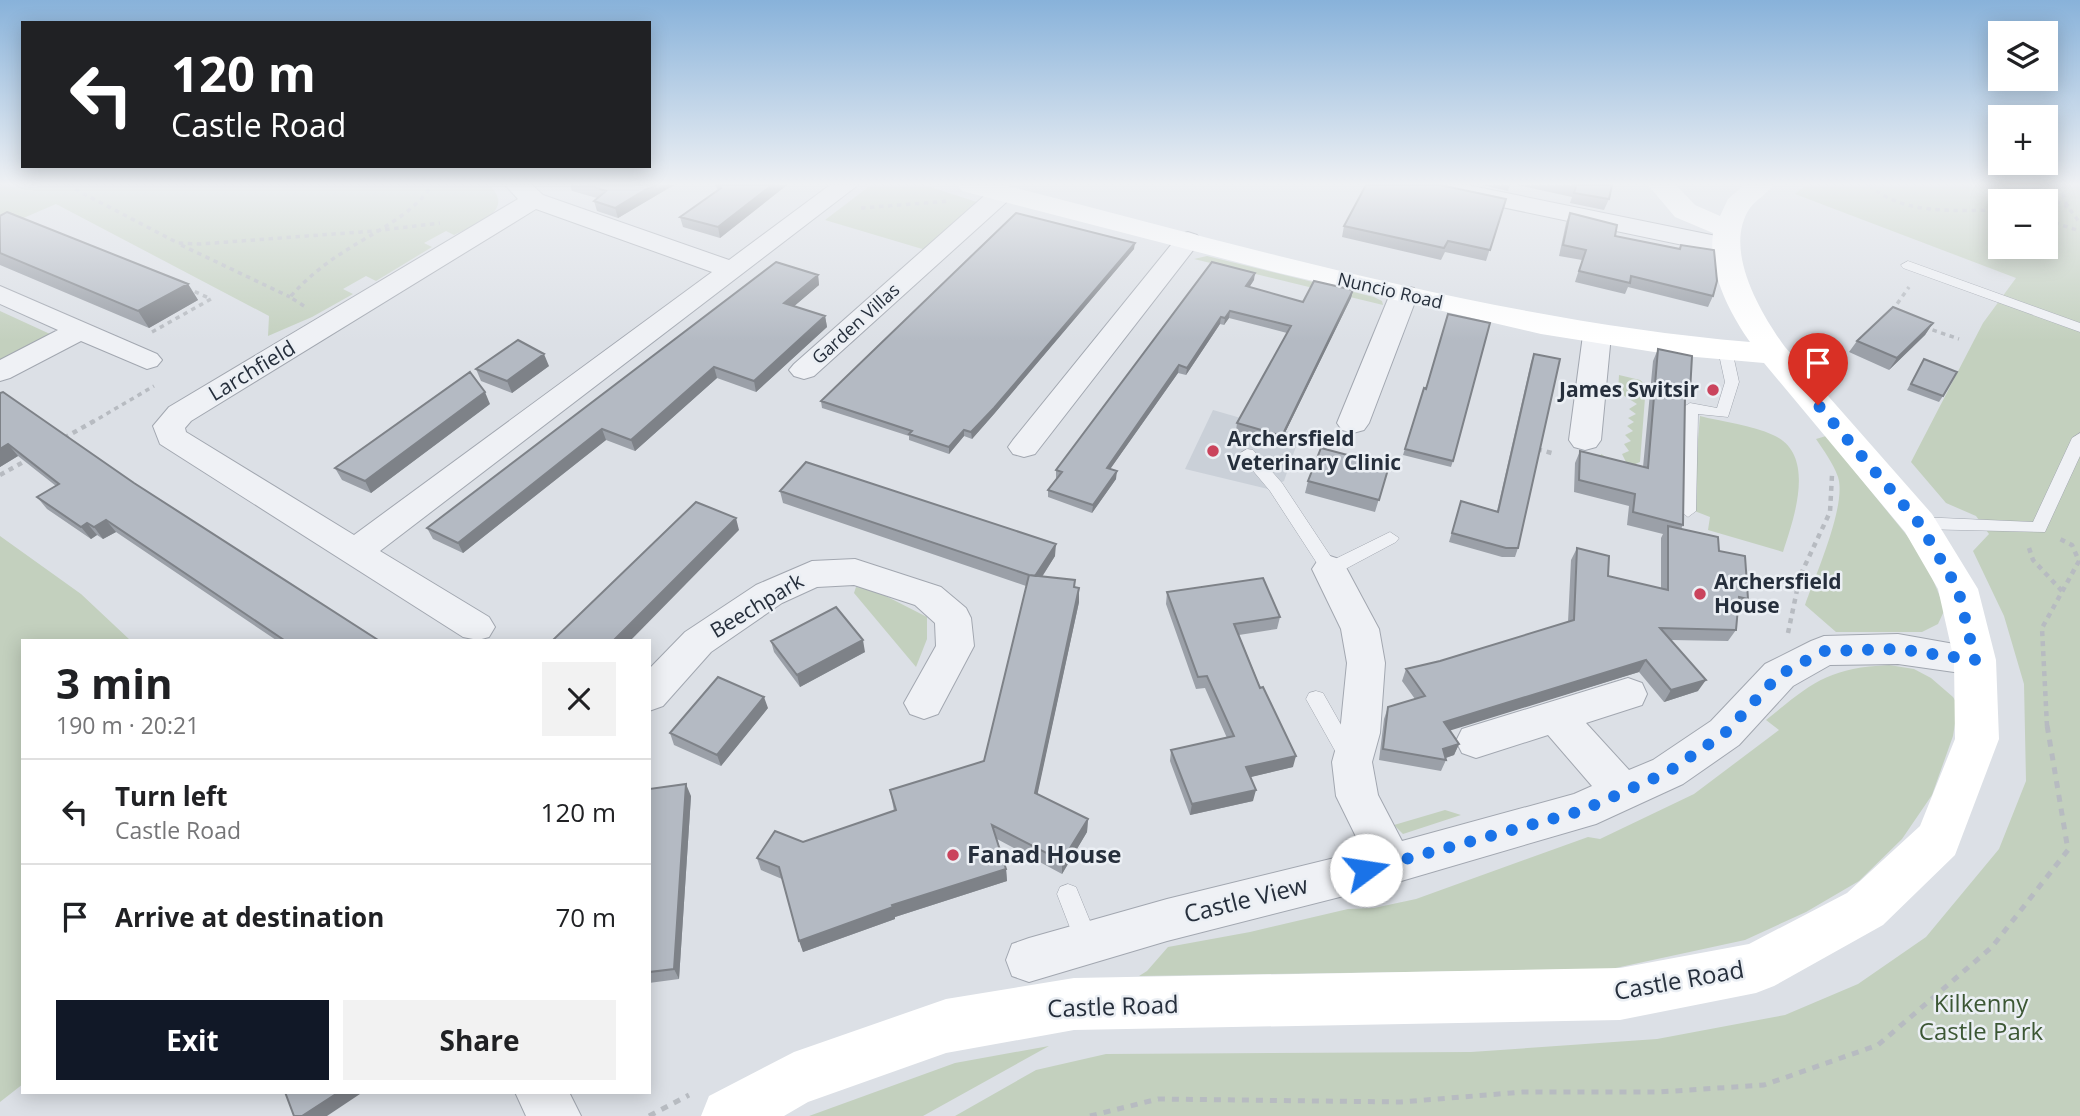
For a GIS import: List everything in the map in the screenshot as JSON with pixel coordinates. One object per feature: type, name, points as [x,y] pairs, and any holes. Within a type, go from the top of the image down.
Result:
[{"type":"main road","name":"Nuncio Road","points":[[1175,237],[1404,294],[1597,335],[1774,354]]},
{"type":"main road","name":"Castle Road","points":[[729,1116],[794,1080],[946,1026],[1074,1004],[1620,994],[1756,968],[1864,909],[1938,840],[1977,739],[1975,660],[1958,589],[1919,523],[1774,354],[1749,319],[1734,281],[1727,238]]},
{"type":"street","name":"Larchfield","points":[[475,237],[180,414],[169,426],[171,437],[476,627]]},
{"type":"street","name":"Larchfield","points":[[644,237],[732,270]]},
{"type":"street","points":[[356,551],[776,237]]},
{"type":"street","name":"Garden Villas","points":[[804,370],[943,237]]},
{"type":"street","points":[[1722,237],[1727,238]]},
{"type":"street","points":[[1024,447],[1188,240]]},
{"type":"street","points":[[0,293],[78,331],[147,360]]},
{"type":"street","points":[[1353,424],[1404,294]]},
{"type":"street","points":[[0,372],[78,331]]},
{"type":"street","points":[[1574,448],[1597,335]]},
{"type":"street","points":[[1331,569],[1360,629],[1366,663],[1360,733],[1352,762],[1357,796],[1391,864]]},
{"type":"street","name":"Beechpark","points":[[651,693],[698,642],[769,594],[812,574],[855,572],[928,596],[953,618],[955,646],[924,703]]},
{"type":"street","name":"Castle View","points":[[1029,960],[1167,920],[1391,864],[1581,811],[1668,772],[1725,733],[1779,675],[1824,651],[1898,649],[1975,660]]},
{"type":"street","points":[[1476,741],[1628,694]]},
{"type":"street","points":[[1554,715],[1623,792]]},
{"type":"street","points":[[541,1094],[555,1116]]},
{"type":"lane","points":[[1908,265],[2080,328]]},
{"type":"lane","points":[[1688,510],[1690,408],[1723,414],[1732,382],[1725,350]]},
{"type":"lane","points":[[1919,523],[2039,528],[2080,438]]},
{"type":"lane","points":[[1247,454],[1276,487],[1331,569],[1390,538]]},
{"type":"lane","points":[[1316,699],[1352,762]]},
{"type":"lane","points":[[1069,894],[1087,943]]},
{"type":"path","points":[[166,237],[290,297],[320,316],[335,321]]},
{"type":"path","points":[[177,243],[200,244],[293,237]]},
{"type":"path","points":[[290,297],[305,279],[365,237]]},
{"type":"path","points":[[1901,318],[1890,314],[1914,281]]},
{"type":"path","points":[[120,349],[211,299],[187,288]]},
{"type":"path","points":[[1913,323],[1959,339]]},
{"type":"path","points":[[58,442],[162,381],[142,372],[147,360]]},
{"type":"path","points":[[1536,449],[1574,448]]},
{"type":"path","points":[[0,475],[35,455]]},
{"type":"path","points":[[1779,675],[1800,576],[1830,512],[1832,475],[1829,467]]},
{"type":"path","points":[[2017,526],[2033,560],[2062,591]]},
{"type":"shaded area","points":[[1213,410],[1300,435],[1284,481],[1268,489],[1185,469]]},
{"type":"green space","points":[[119,237],[435,237],[424,243],[432,247],[376,281],[366,276],[343,289],[353,294],[312,317],[268,336],[269,316]]},
{"type":"green space","points":[[882,237],[945,237],[929,251]]},
{"type":"green space","name":"Kilkenny Castle Park","points":[[1908,237],[1988,237],[1988,259],[2058,259],[2058,237],[2080,237],[2080,1116],[955,1116],[1036,1070],[1106,1054],[1471,1052],[1657,1039],[1785,1015],[1858,984],[1926,937],[1999,849],[2026,781],[2024,684],[2004,616],[1973,551],[1989,534],[1976,516],[1946,503],[1911,462],[1983,323],[2016,278]]},
{"type":"green space","points":[[1207,256],[1374,297],[1382,301],[1383,305],[1194,259]]},
{"type":"green space","points":[[0,311],[50,334],[0,362]]},
{"type":"green space","points":[[1619,375],[1640,380],[1646,385],[1640,462],[1624,469],[1599,463],[1601,454],[1617,464],[1627,464],[1622,454],[1629,451],[1624,444],[1631,441],[1625,435],[1633,431],[1627,426],[1634,422],[1628,418],[1636,414],[1629,409],[1637,404],[1618,392]]},
{"type":"green space","points":[[1700,416],[1747,426],[1773,435],[1787,444],[1795,457],[1799,488],[1783,552],[1708,530],[1710,517],[1692,510]]},
{"type":"green space","points":[[1826,436],[1909,538],[1931,575],[1945,609],[1938,624],[1922,632],[1836,632],[1805,605],[1829,541],[1840,489],[1831,462],[1816,439]]},
{"type":"green space","points":[[0,536],[81,594],[129,639],[21,639],[21,1086],[0,1102]]},
{"type":"green space","points":[[856,587],[872,589],[927,617],[927,639],[916,667],[854,593]]},
{"type":"green space","points":[[1889,665],[1914,669],[1931,678],[1953,697],[1958,705],[1953,736],[1932,795],[1902,839],[1859,881],[1806,912],[1745,940],[1611,969],[1139,976],[1147,971],[1168,947],[1250,932],[1348,909],[1374,908],[1416,899],[1588,837],[1600,839],[1694,794],[1779,730],[1766,720],[1809,687],[1835,674]]},
{"type":"green space","points":[[1445,810],[1461,815],[1403,834],[1394,825]]},
{"type":"green space","points":[[1049,1046],[923,1116],[809,1116],[955,1063]]},
{"type":"building","points":[[0,237],[70,237],[188,284],[138,311],[0,253]]},
{"type":"building","points":[[991,237],[1112,237],[1135,243],[994,408],[971,432],[964,430],[949,447],[909,434],[912,431],[821,401]]},
{"type":"building","points":[[1394,237],[1494,237],[1490,250],[1448,241],[1444,248]]},
{"type":"building","points":[[1565,237],[1620,237],[1680,249],[1681,245],[1714,250],[1717,281],[1713,296],[1631,276],[1630,283],[1579,271],[1586,250],[1563,245]]},
{"type":"building","points":[[776,262],[818,275],[784,303],[825,316],[754,381],[714,367],[631,440],[602,429],[458,543],[427,528]]},
{"type":"building","points":[[1212,262],[1255,273],[1246,286],[1303,302],[1314,281],[1353,290],[1282,436],[1237,423],[1291,326],[1230,311],[1225,318],[1221,317],[1187,368],[1179,365],[1107,468],[1117,471],[1093,505],[1048,490],[1062,472],[1056,470]]},
{"type":"building","points":[[1893,307],[1933,323],[1897,358],[1857,341]]},
{"type":"building","points":[[1448,314],[1490,323],[1453,461],[1405,449]]},
{"type":"building","points":[[518,340],[544,354],[507,381],[476,369]]},
{"type":"building","points":[[1658,349],[1692,356],[1690,392],[1685,396],[1683,525],[1633,512],[1635,494],[1579,480],[1580,451],[1648,468]]},
{"type":"building","points":[[1534,354],[1560,359],[1518,548],[1506,548],[1452,533],[1461,501],[1498,512]]},
{"type":"building","points":[[1924,359],[1957,372],[1943,396],[1911,384]]},
{"type":"building","points":[[470,372],[485,392],[365,481],[335,468]]},
{"type":"building","points":[[3,392],[134,483],[376,639],[283,639],[106,520],[94,527],[87,523],[81,527],[37,497],[59,484],[8,444],[0,449],[0,393]]},
{"type":"building","points":[[1321,448],[1389,466],[1379,500],[1308,481]]},
{"type":"building","points":[[806,462],[1056,544],[1035,576],[1029,575],[780,491]]},
{"type":"building","points":[[696,502],[736,518],[615,639],[554,639]]},
{"type":"building","points":[[1668,526],[1718,537],[1719,551],[1745,556],[1748,599],[1739,597],[1736,630],[1660,628],[1706,680],[1671,690],[1646,660],[1444,722],[1459,744],[1443,749],[1446,760],[1383,749],[1388,707],[1425,696],[1406,669],[1574,620],[1577,548],[1609,556],[1608,576],[1668,590]]},
{"type":"building","points":[[1029,575],[1075,580],[1074,587],[1079,588],[1035,793],[1088,819],[1062,861],[992,825],[1006,869],[892,905],[893,907],[799,941],[779,867],[757,858],[775,831],[803,842],[896,810],[890,790],[984,761]]},
{"type":"building","points":[[1263,578],[1280,617],[1234,624],[1260,688],[1263,687],[1296,756],[1246,767],[1256,790],[1192,804],[1171,750],[1234,736],[1207,676],[1198,677],[1167,592]]},
{"type":"building","points":[[836,607],[863,640],[797,675],[771,641]]},
{"type":"building","points":[[718,677],[764,697],[717,755],[670,733]]},
{"type":"building","points":[[686,784],[674,969],[651,972],[651,789]]},
{"type":"building","points":[[286,1094],[336,1094],[302,1116],[294,1116]]},
{"type":"place","name":"James Switsir","points":[[1713,390]]},
{"type":"place","name":"Archersfield Veterinary Clinic","points":[[1213,451]]},
{"type":"place","name":"Archersfield House","points":[[1700,594]]},
{"type":"place","name":"Fanad House","points":[[953,855]]},
{"type":"route","points":[[1366,870],[1581,811],[1668,772],[1725,733],[1779,675],[1824,651],[1898,649],[1975,660],[1958,589],[1919,523],[1818,405]]}]
